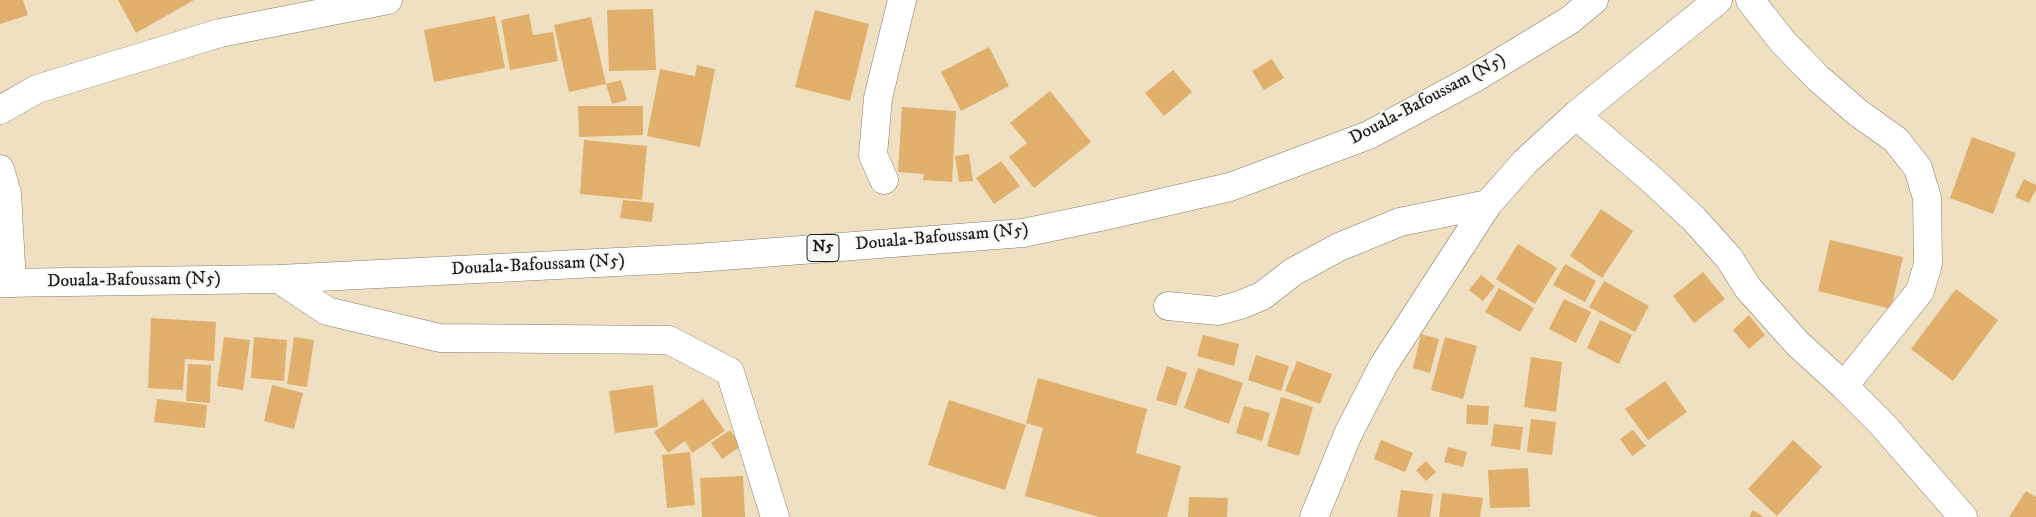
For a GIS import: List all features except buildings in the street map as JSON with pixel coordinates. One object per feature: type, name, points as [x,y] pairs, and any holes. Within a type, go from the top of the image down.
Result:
[{"type":"main road","points":[[0,110],[37,89],[220,32],[388,0]]},
{"type":"main road","points":[[884,180],[873,155],[878,98],[902,0]]},
{"type":"main road","name":"Douala-Bafoussam (N5)","points":[[6,283],[279,279],[727,256],[1023,233],[1230,187],[1369,135],[1481,74],[1570,20],[1594,0]]},
{"type":"main road","points":[[1314,517],[1348,434],[1384,366],[1488,204],[1525,162],[1576,115],[1718,0]]},
{"type":"main road","points":[[1750,0],[1783,42],[1818,78],[1857,112],[1896,140],[1918,168],[1927,198],[1928,264],[1920,291],[1844,386]]},
{"type":"main road","points":[[1576,115],[1651,179],[1694,219],[1728,258],[1748,288],[1790,336],[1882,424],[1963,517]]},
{"type":"main road","points":[[0,169],[7,193],[6,283]]},
{"type":"main road","points":[[1168,306],[1218,311],[1240,305],[1262,296],[1293,272],[1347,243],[1400,222],[1488,204]]},
{"type":"main road","points":[[279,279],[327,311],[440,338],[669,340],[730,372],[775,517]]}]
